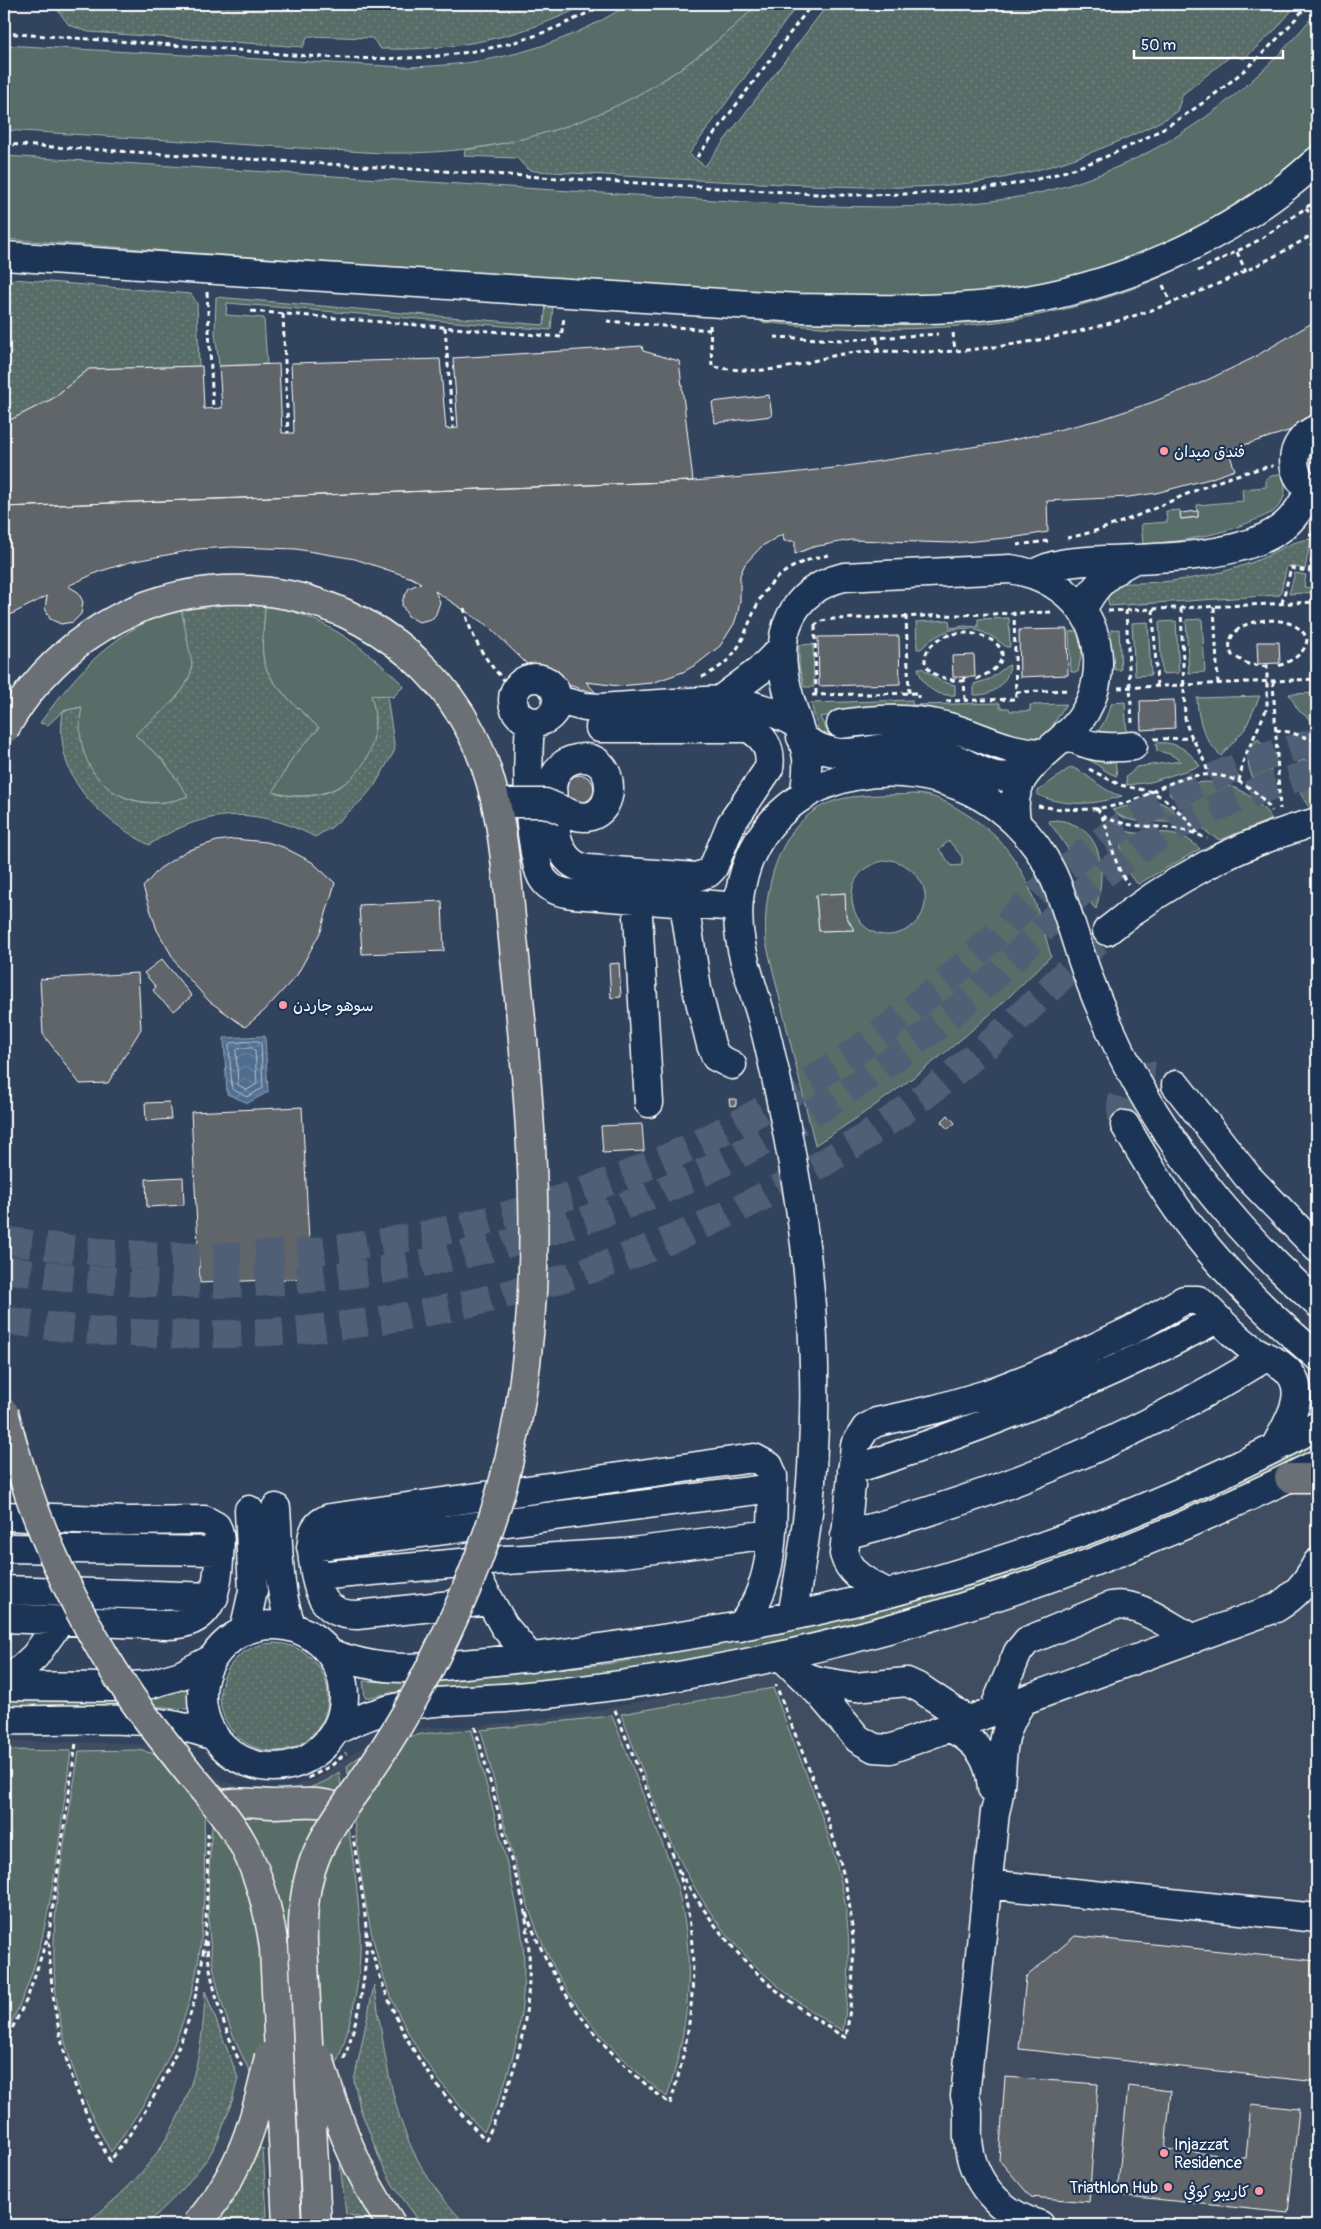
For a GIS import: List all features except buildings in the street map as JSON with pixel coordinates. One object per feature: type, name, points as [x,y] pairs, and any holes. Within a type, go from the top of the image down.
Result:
[{"type":"main road","points":[[4,730],[30,690],[54,663],[88,635],[119,617],[144,606],[196,592],[222,590],[276,592],[311,600],[353,617],[398,645],[419,663],[443,689],[468,726],[489,776],[496,804],[521,1019],[534,1218],[533,1308],[524,1389],[507,1468],[496,1507],[455,1616],[404,1715],[342,1809],[319,1849],[305,1894],[302,1918],[317,2225]]},
{"type":"main road","points":[[4,1412],[25,1484],[42,1529],[82,1615],[131,1696],[213,1817],[248,1856],[266,1904],[274,1948],[287,2225]]},
{"type":"main road","points":[[1289,1478],[1317,1478]]},
{"type":"main road","points":[[213,1817],[239,1802],[276,1804],[315,1802],[342,1809]]},
{"type":"main road","points":[[196,2225],[229,2179],[252,2130],[260,2103],[278,2015]]},
{"type":"main road","points":[[307,2019],[347,2145],[362,2177],[392,2225]]},
{"type":"street","points":[[4,256],[798,308],[961,308],[1038,298],[1085,286],[1149,265],[1218,231],[1250,212],[1317,161]]},
{"type":"street","points":[[1034,574],[1059,563],[1205,554],[1270,535],[1290,520],[1314,491],[1298,478],[1295,470],[1294,453],[1303,438],[1317,429]]},
{"type":"street","points":[[1081,611],[1092,592],[1106,576],[1136,559]]},
{"type":"street","points":[[720,700],[760,707],[799,730],[820,749],[854,754],[882,748],[914,747],[945,755],[991,776],[1009,777],[1035,762],[1066,734],[1076,724],[1090,702],[1098,677],[1096,642],[1093,631],[1074,600],[1056,584],[1034,574],[1010,569],[856,576],[832,580],[810,592],[794,611],[784,632],[782,648],[789,696],[799,730],[807,766],[804,796]]},
{"type":"street","points":[[600,728],[672,715],[720,700],[753,676],[782,648]]},
{"type":"street","points":[[536,677],[543,679],[553,687],[557,700],[556,707],[549,717],[536,722],[530,722],[515,710],[513,697],[515,690],[523,680],[536,677]]},
{"type":"street","points":[[496,804],[544,802],[558,807],[572,815],[588,816],[596,813],[608,800],[610,792],[608,775],[603,768],[588,759],[572,760],[558,770],[552,786],[558,841],[566,858],[576,866],[588,869],[696,877],[708,873],[717,862],[724,840],[740,809],[766,776],[771,760],[770,752],[762,738],[748,728],[672,715],[586,707],[557,700]]},
{"type":"street","points":[[841,724],[882,720],[924,722],[964,732],[1013,750],[1035,762]]},
{"type":"street","points":[[530,722],[529,808],[539,872],[549,886],[564,893],[738,908]]},
{"type":"street","points":[[1066,734],[1076,740],[1098,747],[1133,743]]},
{"type":"street","points":[[1017,824],[1015,816],[1016,797],[1035,762]]},
{"type":"street","points":[[792,1616],[801,1568],[812,1469],[814,1370],[812,1320],[801,1219],[791,1154],[766,1034],[741,949],[738,908],[744,874],[758,844],[778,817],[804,796],[834,781],[856,775],[885,772],[922,774],[965,787],[989,802],[1017,824],[1032,840],[1054,876],[1063,895],[1090,981],[1107,1022],[1126,1062],[1162,1125],[1226,1212],[1281,1270],[1317,1303]]},
{"type":"street","points":[[1107,931],[1156,896],[1225,856],[1262,840],[1317,822]]},
{"type":"street","points":[[637,899],[649,1102]]},
{"type":"street","points":[[684,903],[697,989],[711,1045],[716,1057],[732,1065]]},
{"type":"street","points":[[1176,1085],[1231,1158],[1278,1210],[1314,1242]]},
{"type":"street","points":[[1126,1125],[1171,1199],[1202,1241],[1254,1299],[1317,1356]]},
{"type":"street","points":[[887,1593],[858,1577],[848,1566],[844,1554],[852,1470],[858,1439],[871,1425],[961,1401],[1036,1375],[1132,1330],[1184,1300],[1198,1300],[1240,1340],[1289,1372],[1296,1385],[1295,1408],[1275,1447]]},
{"type":"street","points":[[852,1470],[942,1441],[1039,1404],[1159,1350],[1218,1319]]},
{"type":"street","points":[[845,1535],[956,1504],[1063,1464],[1167,1415],[1266,1357]]},
{"type":"street","points":[[331,1654],[368,1664],[405,1668],[531,1658],[671,1639],[740,1627],[887,1593],[996,1561],[1158,1501],[1311,1429],[1317,1405]]},
{"type":"street","points":[[489,1601],[349,1615],[334,1610],[322,1599],[316,1584],[311,1548],[314,1529],[318,1524],[330,1518],[754,1458],[769,1466],[773,1476],[771,1534],[768,1568],[763,1589],[750,1614],[740,1627]]},
{"type":"street","points":[[337,1730],[370,1714],[407,1704],[513,1697],[699,1673],[778,1667],[1106,1559],[1183,1528],[1317,1464]]},
{"type":"street","points":[[311,1548],[773,1488]]},
{"type":"street","points":[[460,1500],[472,1562],[489,1601],[504,1626],[531,1658]]},
{"type":"street","points":[[276,1508],[281,1588],[285,1608],[292,1627]]},
{"type":"street","points":[[244,1631],[253,1591],[249,1510]]},
{"type":"street","points":[[4,1516],[127,1521],[205,1520],[213,1523],[218,1529],[219,1551],[217,1587],[210,1606],[195,1619],[176,1625],[4,1618]]},
{"type":"street","points":[[316,1576],[472,1562],[624,1553],[771,1534]]},
{"type":"street","points":[[4,1548],[219,1551]]},
{"type":"street","points":[[802,1675],[858,1739],[874,1748],[897,1748],[1264,1613],[1287,1602],[1305,1585],[1317,1563]]},
{"type":"street","points":[[4,1590],[214,1597]]},
{"type":"street","points":[[995,1812],[987,1762],[982,1753],[968,1738],[971,1720],[1027,1641],[1111,1606],[1124,1605],[1137,1609],[1192,1639]]},
{"type":"street","points":[[4,1686],[35,1656],[60,1621]]},
{"type":"street","points":[[267,1625],[292,1627],[314,1637],[331,1654],[338,1666],[345,1692],[342,1718],[337,1730],[318,1753],[292,1766],[277,1768],[255,1765],[235,1757],[214,1736],[208,1724],[202,1698],[206,1671],[212,1659],[221,1648],[244,1631],[267,1625]]},
{"type":"street","points":[[4,1686],[111,1687],[147,1685],[181,1675],[212,1659]]},
{"type":"street","points":[[778,1667],[819,1681],[856,1687],[907,1682],[971,1720]]},
{"type":"street","points":[[1007,2225],[990,2214],[980,2204],[968,2186],[959,2166],[956,2137],[958,2113],[965,2096],[995,1812],[1001,1790],[1002,1745],[1009,1722],[1022,1702]]},
{"type":"street","points":[[4,1720],[155,1721],[189,1727],[214,1736]]},
{"type":"street","points":[[988,1884],[1317,1918]]},
{"type":"street","points":[[965,2096],[968,2109],[969,2151],[978,2177],[995,2200],[1006,2209],[1018,2217],[1040,2225]]},
{"type":"path","points":[[4,33],[304,56],[413,57],[483,50],[516,42],[548,31],[605,4]]},
{"type":"path","points":[[697,157],[812,4]]},
{"type":"path","points":[[4,144],[824,195],[888,195],[996,187],[1033,180],[1079,166],[1140,142],[1173,124],[1235,80],[1263,54],[1308,4]]},
{"type":"path","points":[[1306,208],[1317,225]]},
{"type":"path","points":[[1237,252],[1246,272]]},
{"type":"path","points":[[205,268],[212,408]]},
{"type":"path","points":[[1163,285],[1171,304]]},
{"type":"path","points":[[251,311],[561,337],[563,318],[572,318]]},
{"type":"path","points":[[283,314],[288,433]]},
{"type":"path","points":[[602,321],[710,330]]},
{"type":"path","points":[[445,328],[452,428]]},
{"type":"path","points":[[953,333],[955,351]]},
{"type":"path","points":[[877,339],[878,352]]},
{"type":"path","points":[[1309,572],[1317,537]]},
{"type":"path","points":[[1282,603],[1291,568],[1317,573]]},
{"type":"path","points":[[810,629],[829,619],[1317,602]]},
{"type":"path","points":[[1214,606],[1218,684]]},
{"type":"path","points":[[464,608],[471,632],[483,654],[497,673],[515,690]]},
{"type":"path","points":[[1181,608],[1185,718],[1204,759],[1208,774]]},
{"type":"path","points":[[1153,609],[1157,686]]},
{"type":"path","points":[[1126,610],[1133,743],[1193,738]]},
{"type":"path","points":[[937,701],[1016,699],[1014,612]]},
{"type":"path","points":[[906,616],[909,693]]},
{"type":"path","points":[[1238,781],[1248,748],[1265,715],[1267,665],[1248,664],[1232,655],[1229,644],[1230,639],[1237,630],[1254,622],[1272,620],[1290,624],[1302,631],[1307,639],[1305,649],[1295,658],[1278,666]]},
{"type":"path","points":[[814,626],[816,695]]},
{"type":"path","points":[[965,700],[964,679],[950,680],[931,672],[924,658],[928,647],[940,639],[958,633],[976,634],[998,644],[1002,653],[1001,662],[990,672],[974,680]]},
{"type":"path","points":[[1111,688],[1317,679]]},
{"type":"path","points":[[1273,681],[1280,812]]},
{"type":"path","points":[[1016,692],[1076,690]]},
{"type":"path","points":[[789,696],[918,693],[918,701]]},
{"type":"path","points":[[1276,730],[1290,732],[1317,741]]},
{"type":"path","points":[[1083,764],[1104,778],[1120,785],[1153,792],[1178,809],[1197,834]]},
{"type":"path","points":[[1038,806],[1067,810],[1097,808],[1126,803],[1179,780],[1208,774],[1238,781],[1258,794],[1272,812]]},
{"type":"path","points":[[1097,808],[1110,836],[1117,867],[1128,884]]},
{"type":"path","points":[[1102,816],[1124,825],[1173,827],[1208,839]]},
{"type":"path","points":[[677,1868],[716,1929],[754,1972],[785,1999],[846,2038],[854,1974],[851,1916],[846,1887],[831,1830],[778,1667]]},
{"type":"path","points":[[473,1720],[524,1908],[538,1945],[553,1975],[581,2018],[614,2056],[638,2079],[670,2104],[687,2042],[693,1984],[690,1926],[677,1868],[613,1704]]},
{"type":"path","points":[[4,2044],[27,1999],[49,1933],[77,1740]]},
{"type":"path","points":[[49,1933],[51,1986],[61,2045],[80,2101],[110,2161],[150,2105],[177,2051],[188,2022],[202,1963],[213,1817]]},
{"type":"path","points":[[366,1931],[388,2001],[402,2031],[437,2087],[486,2140],[511,2081],[525,2024],[528,1966],[524,1908]]},
{"type":"path","points":[[1314,2225],[1317,2195]]},
{"type":"shaded area","points":[[1317,1478],[1317,2225],[4,2225],[4,1741],[125,1743],[156,1746],[191,1760],[223,1781],[249,1789],[277,1790],[317,1779],[357,1750],[385,1735],[430,1727],[480,1726],[581,1714],[731,1682],[893,1643],[1061,1586]]},
{"type":"green space","points":[[53,4],[587,4],[537,26],[487,40],[435,48],[381,49],[372,38],[308,36],[303,47],[89,32],[69,25]]},
{"type":"green space","points":[[629,4],[758,4],[717,41],[675,72],[631,99],[586,119],[538,135],[488,146],[436,152],[381,153],[4,130],[4,45],[404,67],[435,66],[464,63],[521,52],[576,33],[603,20]]},
{"type":"green space","points":[[758,4],[798,4],[689,154],[705,166],[828,4],[1297,4],[1277,28],[1244,59],[1232,55],[1183,94],[1177,111],[1169,117],[1129,137],[1088,154],[1003,178],[955,185],[907,187],[776,184],[535,171],[527,169],[517,158],[464,156],[465,150],[549,132],[624,102],[659,83],[692,60],[725,34]]},
{"type":"green space","points":[[1317,11],[1317,148],[1282,177],[1175,243],[1057,284],[933,299],[664,289],[4,239],[4,156],[820,206],[933,206],[1000,200],[1044,192],[1103,173],[1173,139],[1205,118],[1265,69]]},
{"type":"green space","points":[[1317,173],[1317,180],[1293,199],[1241,234],[1186,265],[1129,290],[1058,311],[974,325],[931,328],[846,328],[761,322],[761,317],[1046,307]]},
{"type":"green space","points":[[14,279],[191,294],[197,303],[199,366],[89,369],[52,399],[11,420],[4,413],[4,287]]},
{"type":"green space","points":[[216,297],[544,325],[546,303],[553,304],[551,330],[227,303],[226,315],[264,318],[267,364],[219,366],[215,333]]},
{"type":"green space","points":[[1281,473],[1285,484],[1283,499],[1273,512],[1242,525],[1210,535],[1177,541],[1143,544],[1141,524],[1167,522],[1166,511],[1180,510],[1181,519],[1198,517],[1197,505],[1243,501],[1242,489],[1266,487],[1266,478]]},
{"type":"green space","points":[[1311,539],[1305,569],[1287,566],[1280,595],[1109,606],[1107,594],[1120,583],[1171,581],[1204,576],[1237,568],[1296,542]]},
{"type":"green space","points":[[1295,573],[1306,575],[1304,587],[1310,588],[1312,576],[1317,576],[1317,592],[1289,594]]},
{"type":"green space","points":[[202,603],[265,604],[262,648],[267,671],[287,698],[319,728],[293,757],[273,792],[297,796],[319,795],[338,788],[354,776],[366,760],[373,741],[375,719],[371,695],[387,696],[395,750],[375,785],[362,800],[332,827],[315,837],[272,820],[251,816],[231,816],[211,818],[190,824],[149,845],[130,834],[96,807],[82,792],[72,775],[65,756],[62,735],[63,711],[82,707],[80,731],[84,753],[93,772],[106,786],[123,797],[143,802],[165,802],[188,796],[164,761],[135,735],[171,703],[185,685],[190,675],[192,664],[181,607]]},
{"type":"green space","points":[[265,604],[305,616],[341,634],[389,671],[404,686],[393,697],[381,695],[375,709],[373,744],[367,759],[358,772],[347,782],[319,794],[303,796],[272,792],[293,757],[319,728],[287,698],[267,671],[262,648]]},
{"type":"green space","points":[[181,607],[192,657],[192,672],[184,689],[176,698],[135,735],[164,761],[189,796],[172,801],[154,803],[137,801],[121,796],[107,787],[95,775],[86,760],[79,738],[81,707],[63,711],[48,725],[40,723],[69,685],[118,639],[158,616]]},
{"type":"green space","points":[[1009,618],[1010,647],[1006,647],[985,633],[963,629],[941,634],[921,649],[917,649],[916,622],[949,620],[950,628],[978,627],[978,619]]},
{"type":"green space","points":[[1202,619],[1205,672],[1189,673],[1186,620]]},
{"type":"green space","points":[[1176,621],[1179,673],[1162,674],[1159,622]]},
{"type":"green space","points":[[1148,622],[1151,675],[1135,676],[1132,623]]},
{"type":"green space","points":[[1119,629],[1121,670],[1115,670],[1110,650],[1111,630]]},
{"type":"green space","points":[[1077,631],[1082,651],[1078,672],[1071,672],[1069,632]]},
{"type":"green space","points":[[813,644],[814,687],[804,687],[799,666],[799,645]]},
{"type":"green space","points":[[1010,665],[1006,678],[998,688],[988,693],[974,695],[974,684],[990,679]]},
{"type":"green space","points":[[918,668],[922,668],[940,681],[955,685],[955,695],[942,694],[931,689],[923,681]]},
{"type":"green space","points":[[1317,693],[1317,725],[1298,710],[1289,694]]},
{"type":"green space","points":[[1260,696],[1245,729],[1221,756],[1210,743],[1203,730],[1197,698]]},
{"type":"green space","points":[[912,700],[912,705],[1000,703],[1000,708],[1009,708],[1010,711],[1030,711],[1030,705],[1066,704],[1051,728],[1037,741],[842,714],[820,717],[830,737],[848,732],[926,731],[998,759],[1002,765],[855,747],[819,734],[811,703]]},
{"type":"green space","points":[[1125,702],[1127,740],[1093,740],[1104,722],[1112,703]]},
{"type":"green space","points":[[1258,739],[1267,752],[1271,767],[1271,782],[1267,797],[1256,785],[1249,768],[1249,752],[1252,745]]},
{"type":"green space","points":[[1156,743],[1176,745],[1187,751],[1200,766],[1151,782],[1127,785],[1126,776],[1136,767],[1181,761],[1170,754],[1157,751]]},
{"type":"green space","points":[[1079,752],[1115,760],[1117,776],[1089,760],[1078,757]]},
{"type":"green space","points":[[1310,760],[1317,762],[1317,806],[1310,808],[1300,792],[1297,774],[1299,761]]},
{"type":"green space","points":[[1071,767],[1108,791],[1122,796],[1091,803],[1069,803],[1038,795],[1038,791]]},
{"type":"green space","points":[[1205,782],[1225,785],[1243,792],[1258,803],[1272,819],[1220,840],[1214,837],[1204,830],[1184,807],[1169,794],[1170,791],[1193,783]]},
{"type":"green space","points":[[927,795],[945,802],[983,826],[999,841],[1023,874],[1038,912],[1051,956],[995,1010],[925,1069],[860,1116],[815,1145],[766,942],[765,922],[771,880],[787,840],[799,824],[815,810],[843,798]],"holes":[[[949,841],[962,857],[962,865],[952,866],[939,849]],[[891,860],[908,867],[920,879],[925,895],[925,904],[920,917],[906,930],[899,933],[882,935],[868,929],[858,918],[853,904],[852,890],[858,876],[871,865]],[[845,893],[844,909],[853,930],[819,931],[816,895]]]},
{"type":"green space","points":[[1151,800],[1162,803],[1171,809],[1187,826],[1177,823],[1129,820],[1112,810]]},
{"type":"green space","points":[[1057,820],[1073,824],[1085,831],[1093,841],[1101,866],[1101,880],[1096,909],[1091,902],[1070,854],[1048,821]]},
{"type":"green space","points":[[1117,827],[1128,832],[1178,835],[1189,840],[1200,849],[1138,884],[1127,871],[1115,829]]},
{"type":"green space","points":[[1317,1441],[1317,1453],[1073,1560],[847,1629],[692,1660],[614,1672],[536,1681],[411,1689],[365,1698],[363,1681],[410,1683],[458,1680],[614,1663],[768,1635],[845,1617],[1287,1457]]},
{"type":"green space","points":[[274,1643],[295,1647],[312,1659],[324,1676],[328,1697],[324,1718],[312,1735],[295,1747],[274,1751],[253,1747],[236,1735],[224,1718],[220,1697],[224,1676],[236,1659],[253,1647]]},
{"type":"green space","points":[[188,1688],[188,1709],[131,1704],[4,1708],[4,1699],[151,1697]]},
{"type":"green space","points":[[773,1688],[829,1837],[842,1887],[849,1941],[847,1995],[843,2031],[802,2004],[764,1974],[715,1919],[688,1877],[677,1854],[621,1714]]},
{"type":"green space","points":[[612,1716],[671,1868],[678,1888],[685,1923],[688,1973],[685,2023],[667,2097],[635,2070],[592,2025],[557,1973],[543,1945],[521,1885],[481,1730]]},
{"type":"green space","points":[[472,1730],[517,1905],[524,1967],[521,2010],[514,2052],[501,2093],[484,2132],[444,2086],[420,2053],[400,2018],[392,1999],[382,1971],[367,1914],[347,1766],[376,1747],[391,1741],[421,1734]]},
{"type":"green space","points":[[4,1750],[71,1751],[57,1861],[43,1934],[33,1969],[20,2003],[4,2036]]},
{"type":"green space","points":[[139,1750],[167,1757],[204,1778],[202,1930],[192,1991],[173,2048],[145,2102],[111,2152],[82,2092],[67,2050],[62,2029],[55,1984],[54,1955],[57,1897],[79,1751]]},
{"type":"green space","points":[[339,1772],[352,1851],[359,1910],[360,1958],[357,1986],[345,2040],[335,2067],[324,2092],[297,2141],[263,2094],[249,2069],[236,2043],[218,1988],[212,1959],[208,1912],[215,1785],[231,1791],[295,1794],[326,1781]]},
{"type":"green space","points":[[374,1985],[391,2084],[409,2142],[424,2170],[442,2197],[467,2225],[422,2225],[393,2185],[380,2160],[360,2108],[354,2081]]},
{"type":"green space","points":[[205,1991],[238,2078],[218,2140],[208,2158],[182,2190],[146,2225],[83,2225],[112,2202],[137,2178],[158,2152],[174,2124],[187,2094],[197,2063],[203,2028]]},
{"type":"green space","points":[[260,2148],[263,2149],[267,2216],[237,2225],[211,2225],[246,2175]]},
{"type":"green space","points":[[340,2165],[342,2165],[373,2221],[346,2214]]},
{"type":"water","points":[[265,1036],[268,1092],[248,1103],[227,1094],[224,1038]]},
{"type":"tunnel","points":[[4,1240],[142,1255],[211,1257],[281,1254],[366,1245],[451,1229],[534,1207],[616,1179],[695,1145],[771,1105],[844,1059],[934,991],[986,945],[1050,881],[1098,843],[1126,824],[1187,789],[1218,775],[1251,762],[1317,742]]},
{"type":"tunnel","points":[[4,1269],[128,1282],[250,1283],[372,1272],[490,1248],[606,1213],[718,1165],[826,1105],[928,1033],[995,976],[1080,893],[1142,847],[1169,831],[1226,803],[1317,772]]},
{"type":"tunnel","points":[[4,1320],[119,1332],[234,1334],[350,1324],[463,1305],[575,1275],[683,1234],[787,1184],[886,1123],[974,1057],[1029,1008],[1107,931]]},
{"type":"tunnel","points":[[1125,1125],[1121,1112],[1122,1100],[1126,1090],[1133,1082],[1142,1077],[1153,1076],[1164,1078],[1176,1085]]},
{"type":"place","name":"فندق ميدان","points":[[1164,451]]},
{"type":"place","name":"سوهو جاردن","points":[[283,1005]]},
{"type":"place","name":"Injazzat Residence","points":[[1164,2153]]},
{"type":"place","name":"Triathlon Hub","points":[[1168,2187]]},
{"type":"place","name":"كاريبو كوفي","points":[[1259,2191]]}]
